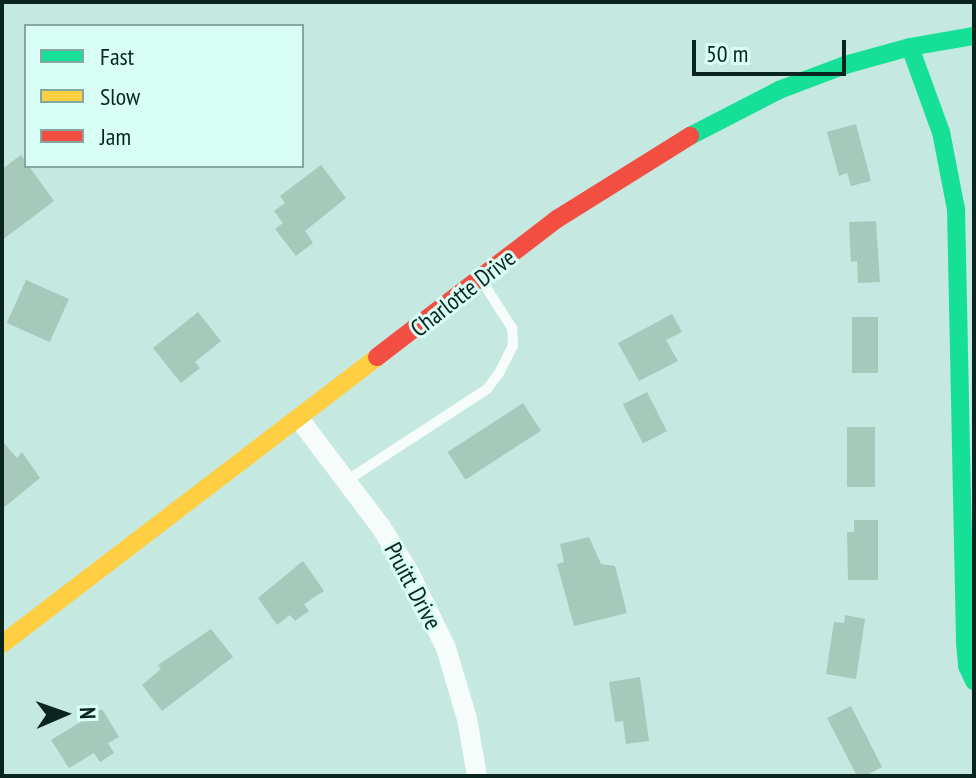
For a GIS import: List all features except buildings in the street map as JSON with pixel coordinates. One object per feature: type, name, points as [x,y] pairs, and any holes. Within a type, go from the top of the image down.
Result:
[{"type":"street","name":"Charlotte Drive","points":[[2,644],[300,420],[557,219],[658,153],[722,117],[832,70],[910,47],[974,36]]},
{"type":"street","points":[[910,47],[941,132],[956,209],[965,642],[967,666],[974,681]]},
{"type":"street","name":"Pruitt Drive","points":[[300,420],[410,574],[446,648],[467,719],[477,776]]},
{"type":"lane","points":[[346,481],[487,389],[499,373],[513,345],[512,328],[481,279]]},
{"type":"traffic: fast","points":[[690,136],[779,90],[845,65],[910,47],[974,36]]},
{"type":"traffic: fast","points":[[910,47],[941,132],[956,209],[965,642],[967,666],[974,681]]},
{"type":"traffic: slow","points":[[2,644],[377,357]]},
{"type":"traffic: jam","points":[[377,357],[557,219],[690,136]]}]
